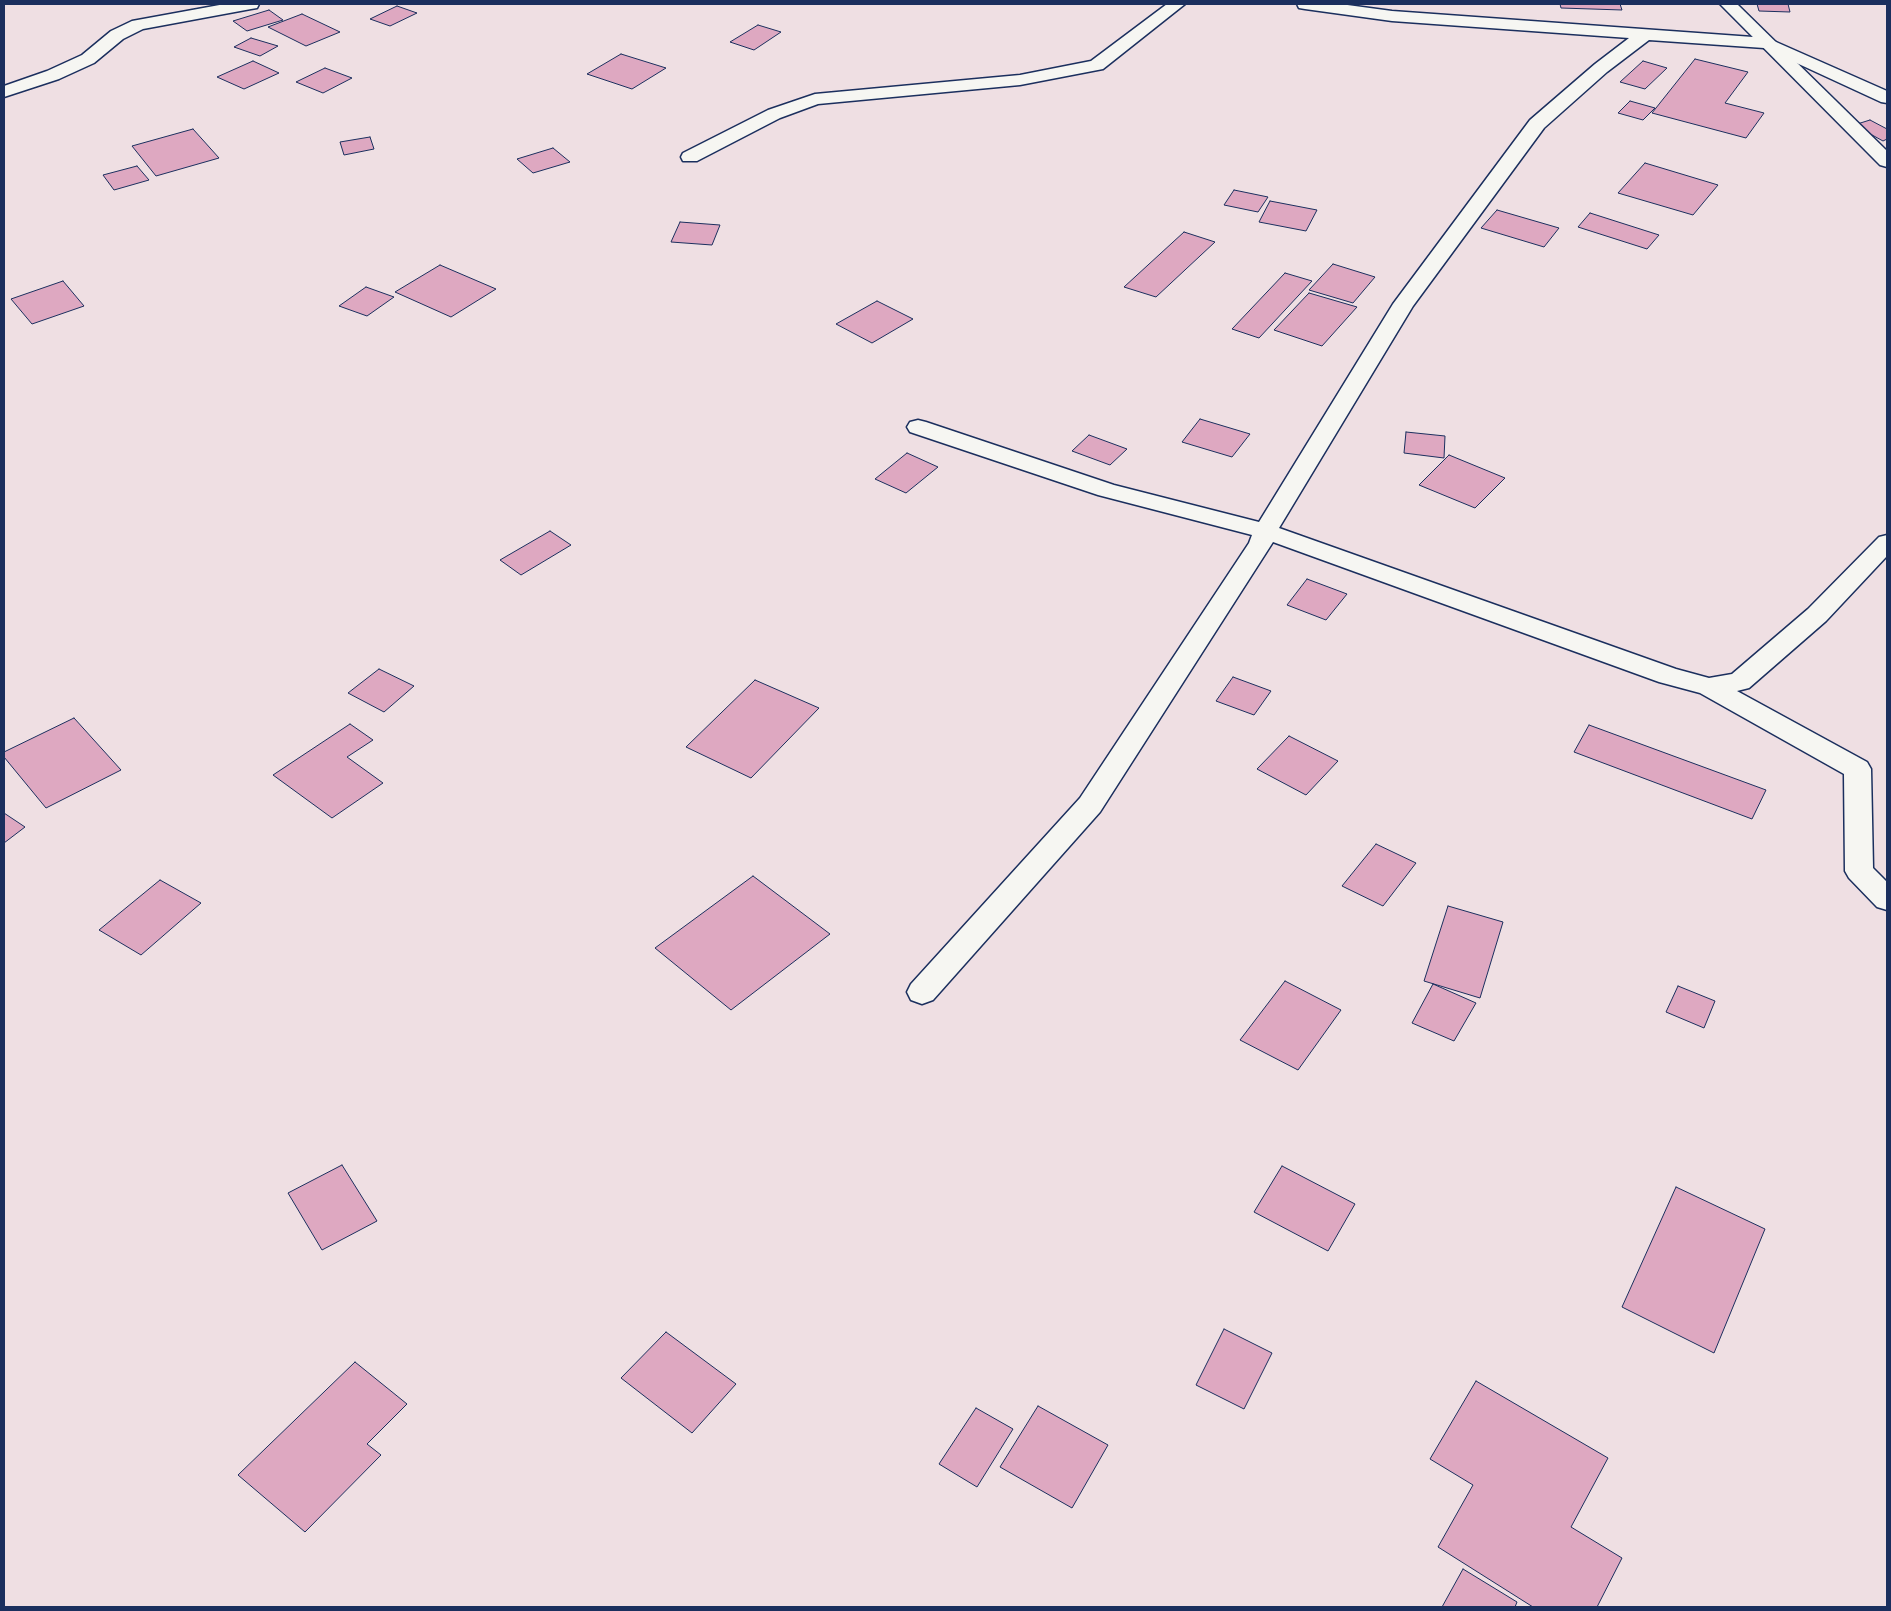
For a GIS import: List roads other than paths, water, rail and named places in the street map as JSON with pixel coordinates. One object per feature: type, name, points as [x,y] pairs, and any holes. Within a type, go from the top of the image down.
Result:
[{"type":"street","points":[[4,92],[53,75],[88,59],[117,34],[138,25],[251,4]]},
{"type":"street","points":[[690,157],[774,114],[815,99],[1020,80],[1097,65],[1177,4]]},
{"type":"street","points":[[1305,4],[1392,16],[1767,43],[1887,98]]},
{"type":"street","points":[[1728,4],[1887,161]]},
{"type":"street","points":[[922,992],[1090,805],[1261,543],[1264,532],[1403,304],[1537,124],[1601,68],[1644,35]]},
{"type":"street","points":[[918,427],[1106,490],[1264,532],[1668,676],[1709,687],[1857,769],[1859,871],[1887,899]]},
{"type":"street","points":[[1709,687],[1740,682],[1816,615],[1887,542]]}]
